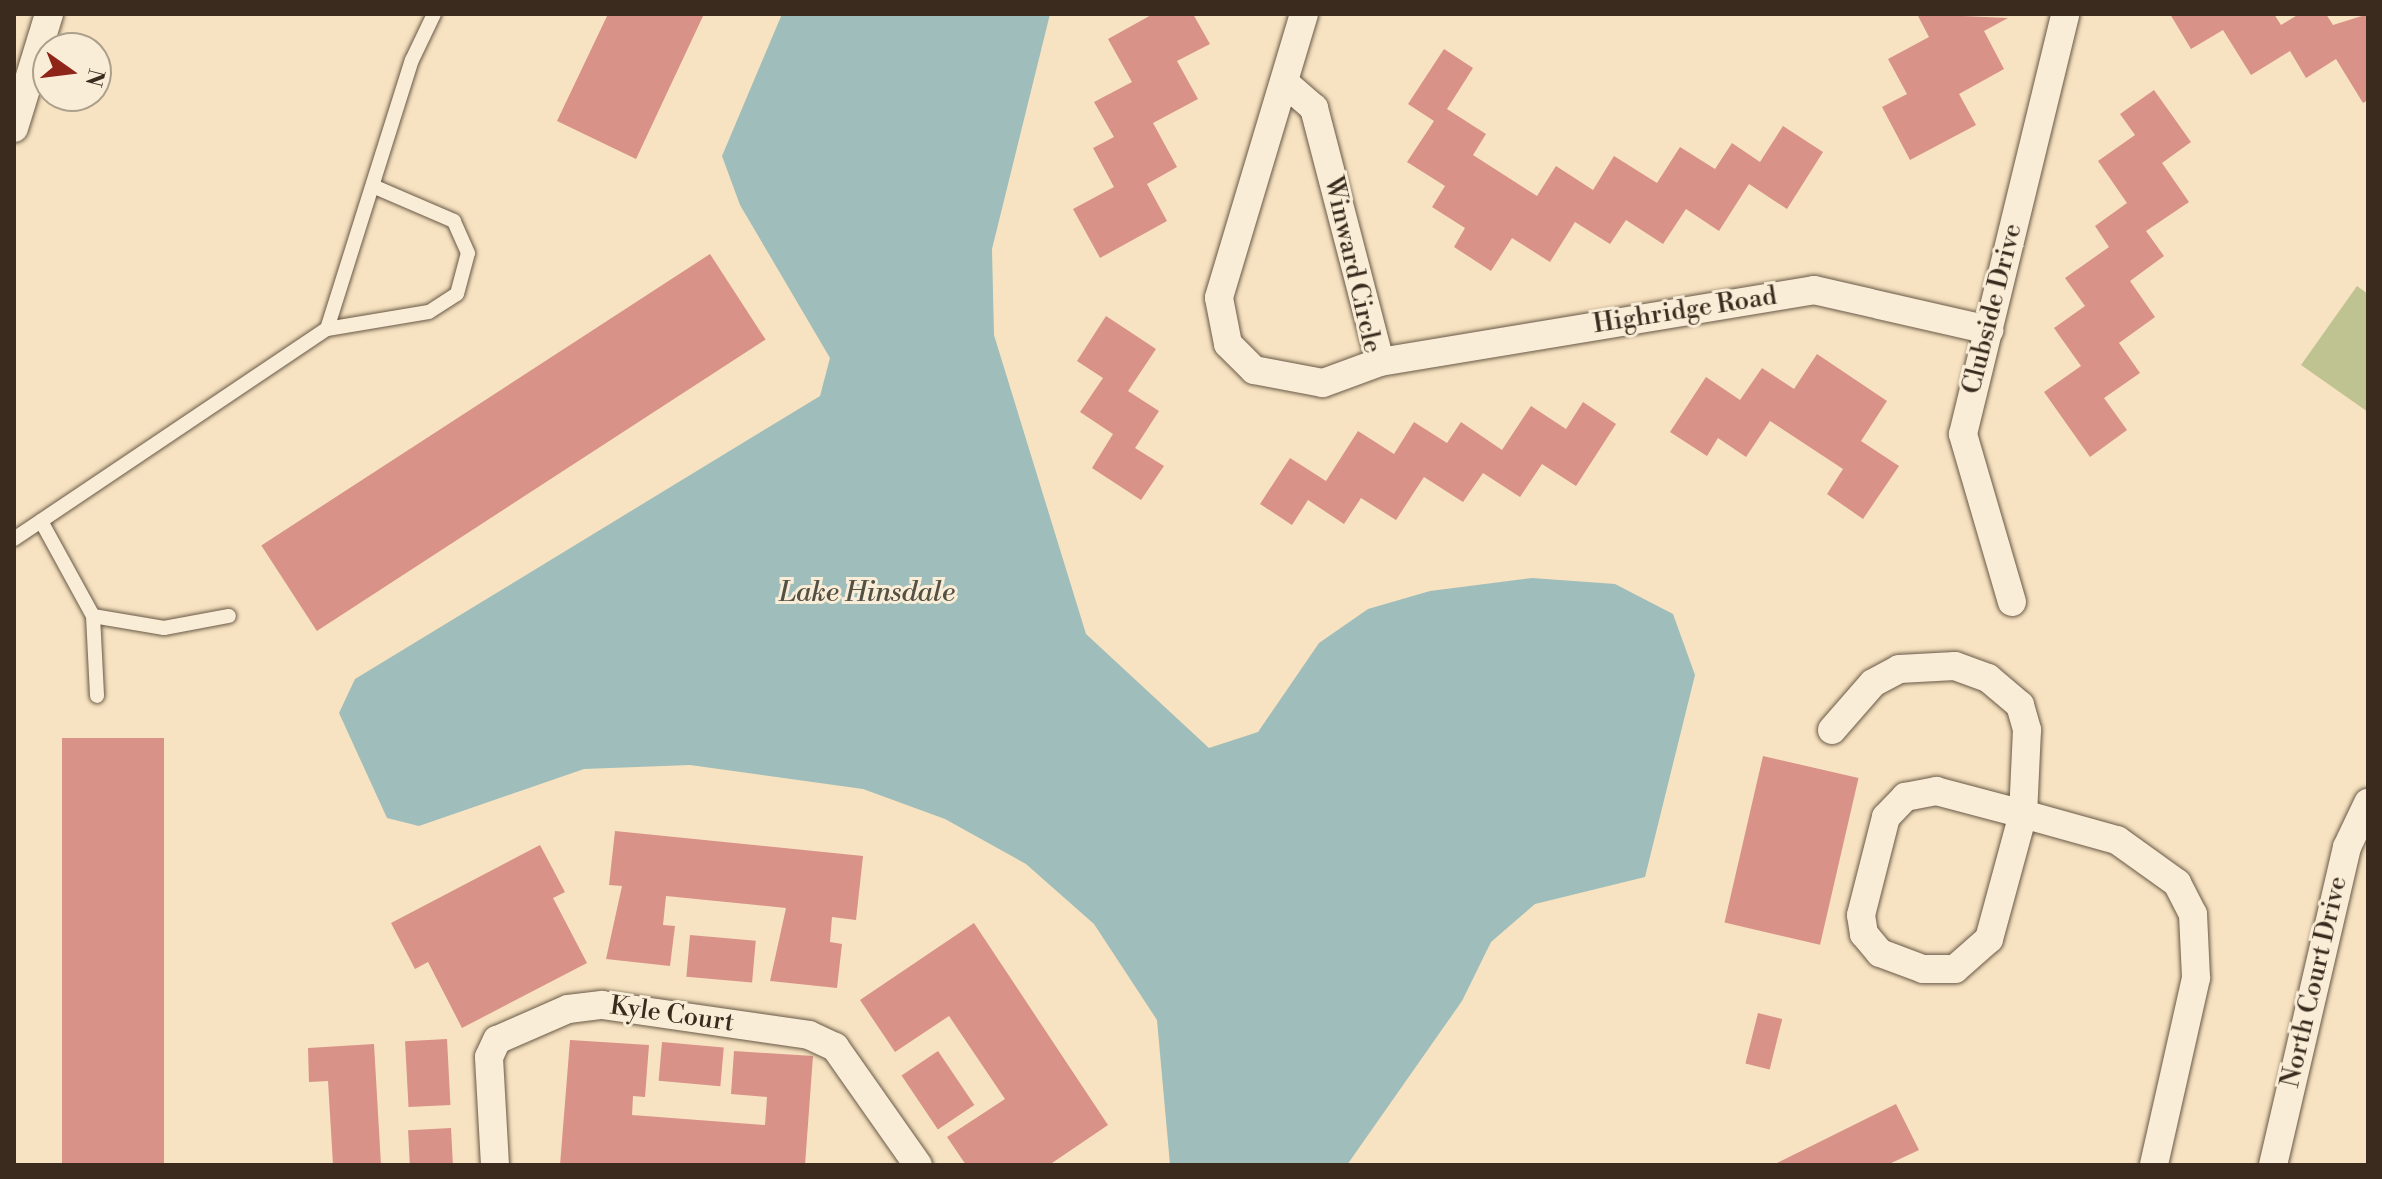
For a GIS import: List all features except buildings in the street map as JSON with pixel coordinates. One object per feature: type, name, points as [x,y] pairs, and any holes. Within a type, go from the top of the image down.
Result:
[{"type":"street","points":[[14,128],[49,14]]},
{"type":"street","name":"Winward Circle","points":[[1284,82],[1314,108],[1380,362],[1323,383],[1290,383],[1254,370],[1228,344],[1219,298],[1304,14]]},
{"type":"street","name":"Clubside Drive","points":[[2012,602],[1963,434],[2065,14]]},
{"type":"street","name":"Highridge Road","points":[[1380,362],[1814,290],[1989,330]]},
{"type":"street","points":[[1832,730],[1873,683],[1899,669],[1955,666],[1988,678],[2020,705],[2027,730],[2023,814],[1981,954],[1955,969],[1923,969],[1880,953],[1864,934],[1864,896],[1886,817],[1905,797],[1936,791],[2023,814],[2081,827],[2152,860],[2177,883],[2193,914],[2196,978],[2154,1165]]},
{"type":"street","name":"North Court Drive","points":[[2273,1165],[2347,847],[2368,803]]},
{"type":"street","name":"Kyle Court","points":[[495,1165],[489,1057],[497,1040],[568,1009],[602,1005],[809,1035],[835,1047],[918,1165]]},
{"type":"lane","points":[[327,329],[375,187],[412,60],[434,14]]},
{"type":"lane","points":[[14,539],[327,329],[429,312],[457,294],[468,253],[454,221],[375,187]]},
{"type":"lane","points":[[41,521],[93,616],[97,696]]},
{"type":"lane","points":[[93,616],[164,628],[229,616]]},
{"type":"green space","points":[[2357,286],[2368,294],[2368,412],[2301,365]]},
{"type":"water","name":"Lake Hinsdale","points":[[782,14],[1050,14],[992,249],[994,335],[1086,634],[1209,748],[1258,732],[1319,643],[1368,609],[1430,591],[1532,578],[1615,584],[1673,614],[1695,675],[1645,877],[1535,904],[1491,942],[1462,1001],[1347,1165],[1170,1165],[1157,1020],[1094,924],[1026,864],[945,819],[863,789],[690,765],[584,769],[419,826],[387,818],[339,713],[355,679],[820,396],[830,358],[740,205],[722,156]]}]
